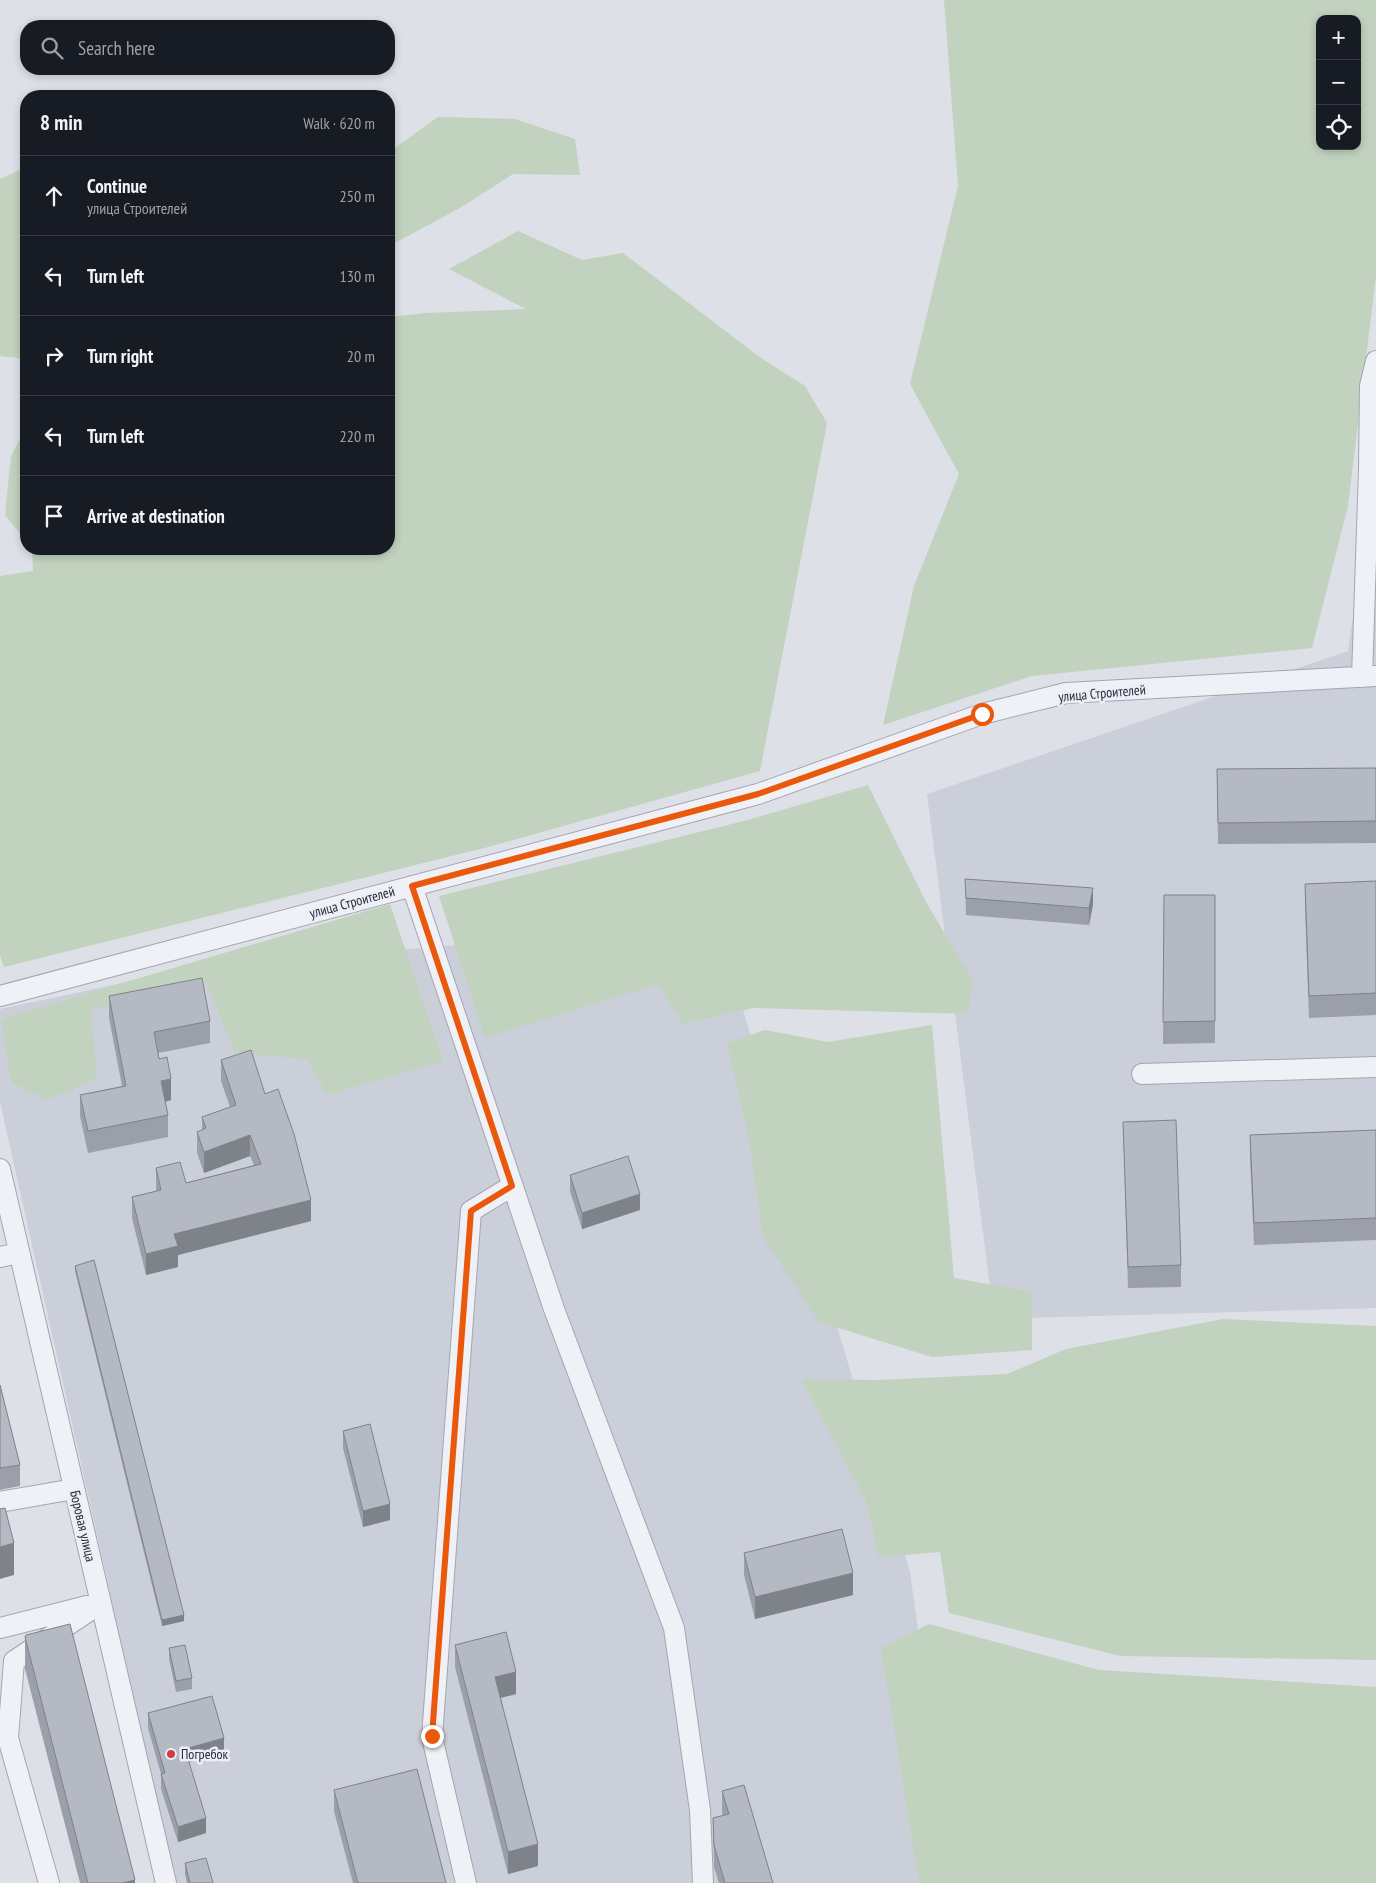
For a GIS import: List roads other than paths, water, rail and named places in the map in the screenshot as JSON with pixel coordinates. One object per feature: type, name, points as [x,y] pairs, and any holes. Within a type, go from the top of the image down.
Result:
[{"type":"street","points":[[1369,677],[1370,386],[1376,361]]},
{"type":"street","name":"улица Строителей","points":[[0,996],[758,794],[982,714],[1066,693],[1369,677]]},
{"type":"street","points":[[412,886],[554,1309],[674,1628],[700,1810],[703,1883]]},
{"type":"street","points":[[1142,1074],[1376,1067]]},
{"type":"street","name":"Боровая улица","points":[[0,1169],[10,1255],[74,1489],[166,1883]]},
{"type":"street","points":[[466,1883],[432,1736],[471,1211],[512,1186]]},
{"type":"street","points":[[0,1502],[74,1489]]},
{"type":"street","points":[[0,1628],[101,1603]]},
{"type":"street","points":[[49,1883],[4,1739],[14,1661],[101,1603]]},
{"type":"place","name":"Погребок","points":[[171,1754]]}]
